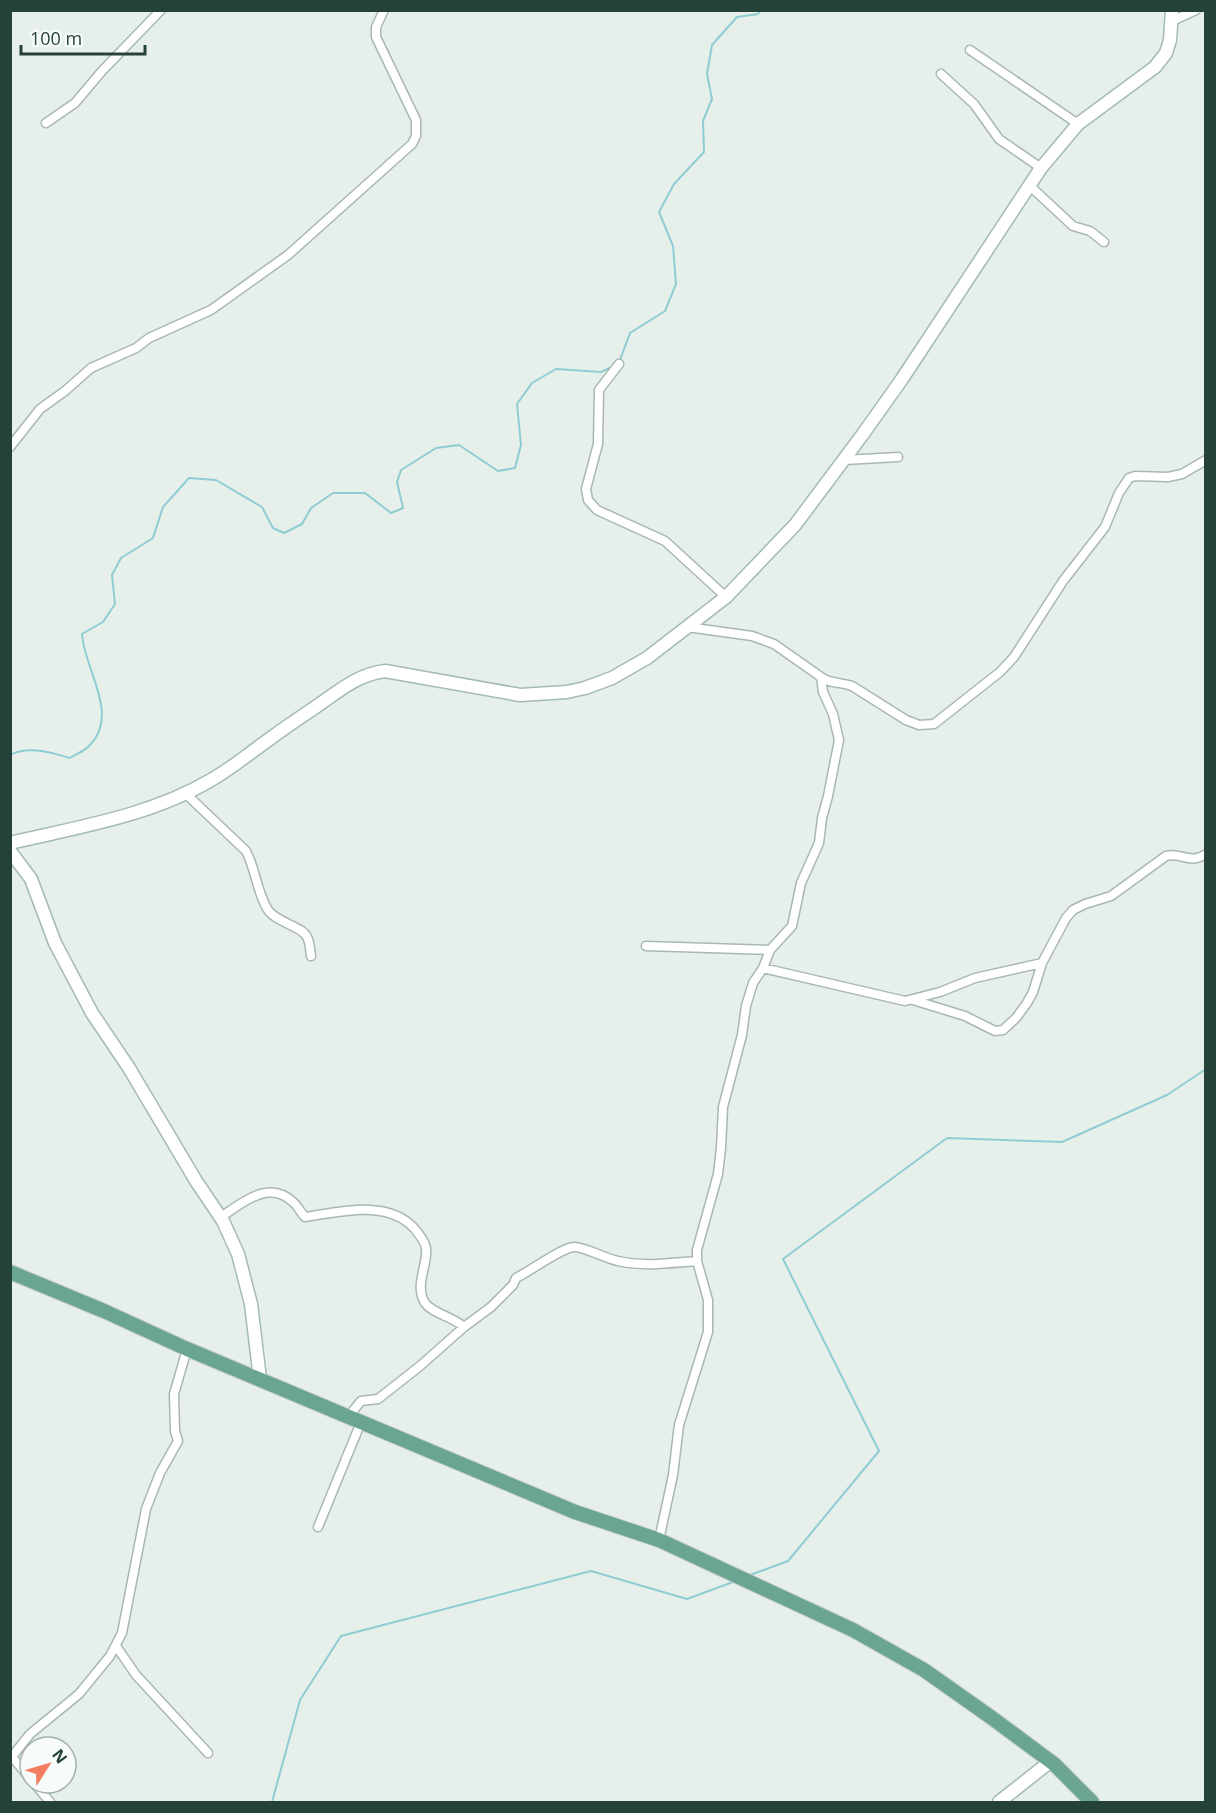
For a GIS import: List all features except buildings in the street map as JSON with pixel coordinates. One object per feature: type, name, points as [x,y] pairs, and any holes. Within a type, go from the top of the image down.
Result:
[{"type":"main road","points":[[10,1272],[354,1420],[575,1512],[659,1540],[762,1587],[891,1651],[933,1677],[1051,1761],[1092,1803]]},
{"type":"street","points":[[46,123],[75,103],[102,71],[161,10]]},
{"type":"street","points":[[10,447],[40,409],[91,368],[136,348],[148,338],[197,317],[228,298],[288,255],[412,144],[416,136],[416,120],[376,38],[376,27],[384,10]]},
{"type":"street","points":[[10,843],[142,811],[185,793],[235,765],[300,717],[354,681],[369,674],[384,671],[520,695],[567,692],[585,688],[612,678],[648,658],[726,597],[795,525],[903,379],[1041,168],[1078,124],[1155,67],[1166,52],[1170,40],[1172,16],[1196,10]]},
{"type":"street","points":[[970,50],[1078,124]]},
{"type":"street","points":[[941,74],[974,104],[999,139],[1041,168]]},
{"type":"street","points":[[1030,186],[1073,226],[1090,231],[1104,242]]},
{"type":"street","points":[[619,364],[600,390],[598,444],[595,463],[586,489],[588,500],[597,510],[665,541],[726,597]]},
{"type":"street","points":[[844,460],[898,457]]},
{"type":"street","points":[[686,627],[752,636],[774,644],[828,682],[843,683],[858,688],[919,726],[934,723],[990,681],[1014,657],[1063,581],[1105,527],[1119,493],[1129,478],[1135,476],[1168,477],[1182,474],[1206,460]]},
{"type":"street","points":[[659,1540],[673,1475],[679,1425],[708,1332],[708,1300],[697,1261],[697,1250],[718,1174],[723,1107],[753,983],[764,968],[770,950],[792,926],[801,883],[819,843],[822,818],[835,762],[839,740],[833,714],[823,692],[821,677]]},
{"type":"street","points":[[185,793],[246,851],[269,911],[278,920],[305,933],[308,937],[311,956]]},
{"type":"street","points":[[10,851],[31,879],[55,942],[92,1013],[129,1068],[196,1180],[221,1217],[243,1267],[251,1304],[260,1379]]},
{"type":"street","points":[[764,968],[893,999],[913,1000],[965,1016],[995,1031],[1001,1031],[1027,1004],[1033,992],[1041,963],[1072,910],[1111,896],[1166,856],[1172,855],[1191,860],[1206,854]]},
{"type":"street","points":[[646,946],[770,950]]},
{"type":"street","points":[[913,1000],[975,978],[1041,963]]},
{"type":"street","points":[[221,1217],[254,1195],[274,1192],[291,1200],[305,1217],[356,1211],[390,1212],[407,1222],[422,1237],[426,1248],[421,1279],[426,1304],[437,1312],[455,1319],[464,1327]]},
{"type":"street","points":[[318,1527],[360,1401],[378,1399],[420,1366],[464,1327],[491,1307],[513,1285],[516,1278],[572,1246],[634,1264],[697,1261]]},
{"type":"street","points":[[11,1758],[30,1734],[79,1694],[100,1670],[122,1633],[146,1509],[160,1473],[177,1441],[174,1394],[188,1349]]},
{"type":"street","points":[[116,1646],[136,1675],[208,1753]]},
{"type":"street","points":[[999,1803],[1051,1761]]},
{"type":"waterway","points":[[620,360],[630,333],[665,311],[676,284],[673,246],[659,212],[674,184],[704,152],[703,121],[712,99],[707,74],[712,45],[737,17],[758,14],[761,10]]},
{"type":"waterway","points":[[10,755],[32,750],[70,758],[88,747],[98,733],[102,720],[101,705],[82,634],[103,622],[115,604],[112,575],[121,558],[153,538],[163,507],[189,478],[216,480],[262,507],[273,528],[284,533],[302,524],[311,508],[333,493],[365,493],[391,513],[403,508],[397,482],[401,470],[436,448],[459,445],[498,471],[515,468],[521,445],[517,404],[532,383],[556,369],[601,372],[614,366]]},
{"type":"waterway","points":[[750,1575],[788,1561],[879,1451],[783,1259],[947,1138],[1062,1142],[1167,1095],[1206,1069]]},
{"type":"waterway","points":[[272,1802],[300,1700],[341,1636],[591,1571],[687,1599],[733,1582]]}]
